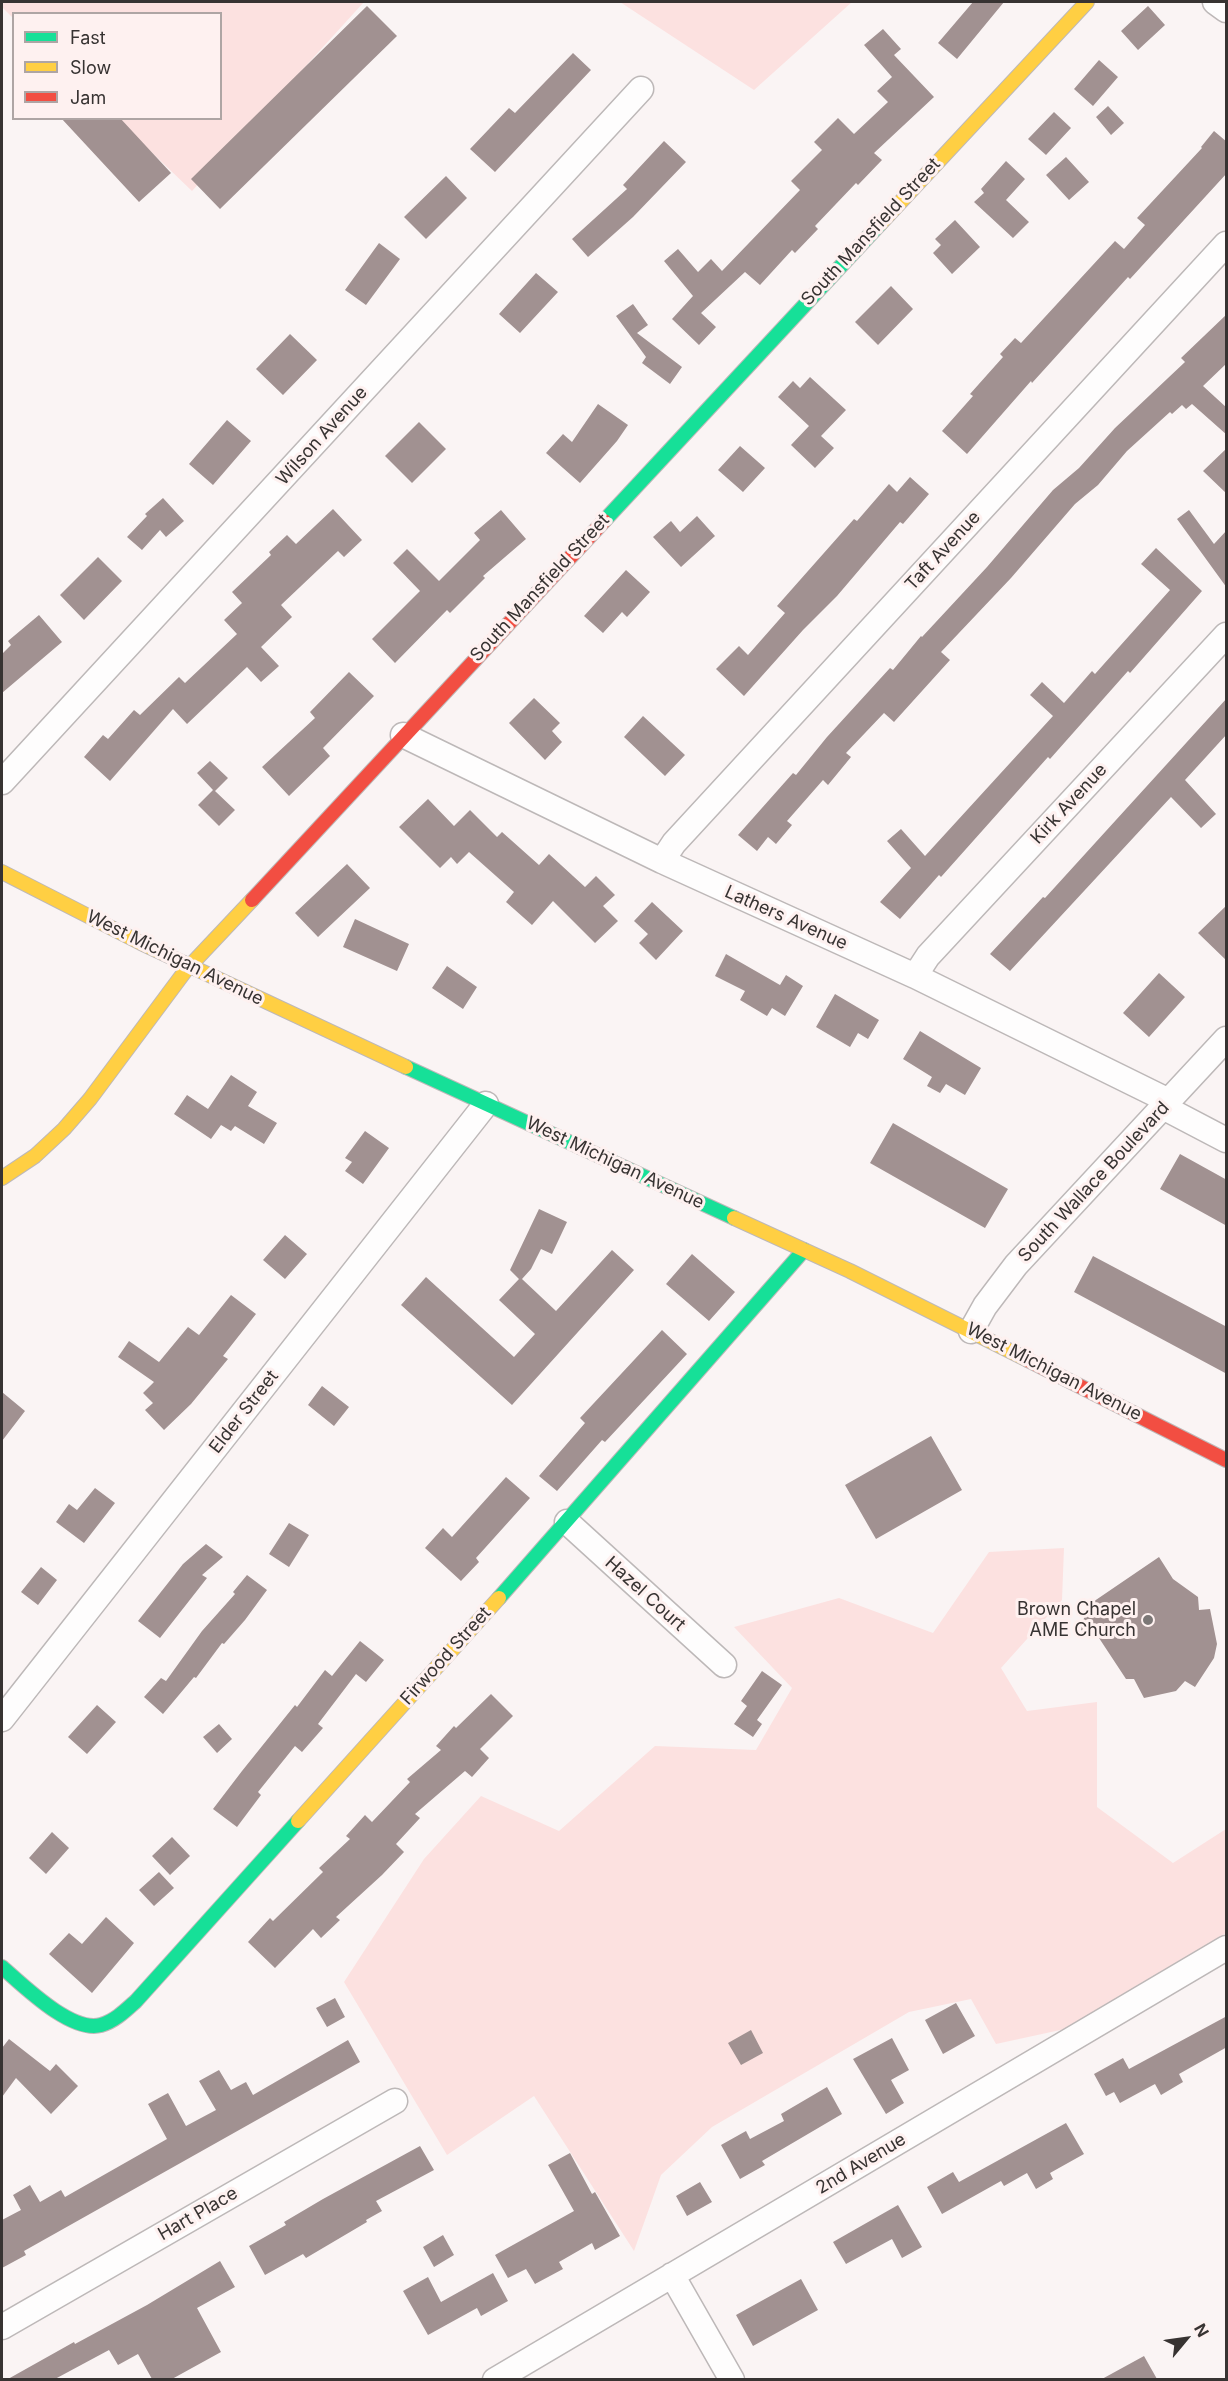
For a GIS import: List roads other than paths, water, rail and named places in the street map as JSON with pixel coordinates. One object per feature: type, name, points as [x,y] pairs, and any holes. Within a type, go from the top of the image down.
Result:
[{"type":"street","name":"South Mansfield Street","points":[[2,1178],[46,1147],[77,1115],[189,964],[214,941],[403,735],[1087,2]]},
{"type":"street","points":[[1215,2],[1227,10]]},
{"type":"street","name":"Wilson Avenue","points":[[2,782],[236,531],[446,298],[642,89]]},
{"type":"street","name":"Taft Avenue","points":[[662,861],[674,843],[1227,243]]},
{"type":"street","name":"Kirk Avenue","points":[[915,976],[928,956],[1227,635]]},
{"type":"street","name":"Lathers Avenue","points":[[403,735],[662,861],[915,976],[1166,1104],[1227,1140]]},
{"type":"street","name":"West Michigan Avenue","points":[[2,872],[141,943],[804,1250],[1227,1460]]},
{"type":"street","name":"South Wallace Boulevard","points":[[971,1331],[984,1306],[1016,1265],[1227,1039]]},
{"type":"street","name":"Elder Street","points":[[2,1719],[486,1104]]},
{"type":"street","name":"Firwood Street","points":[[2,1967],[68,2021],[87,2026],[103,2025],[119,2017],[136,2001],[567,1522],[804,1250]]},
{"type":"street","name":"Hazel Court","points":[[567,1522],[724,1665]]},
{"type":"street","name":"2nd Avenue","points":[[495,2379],[1227,1948]]},
{"type":"street","name":"Hart Place","points":[[2,2327],[395,2101]]},
{"type":"street","points":[[672,2275],[732,2379]]},
{"type":"place","name":"Brown Chapel AME Church","points":[[1148,1620]]}]
